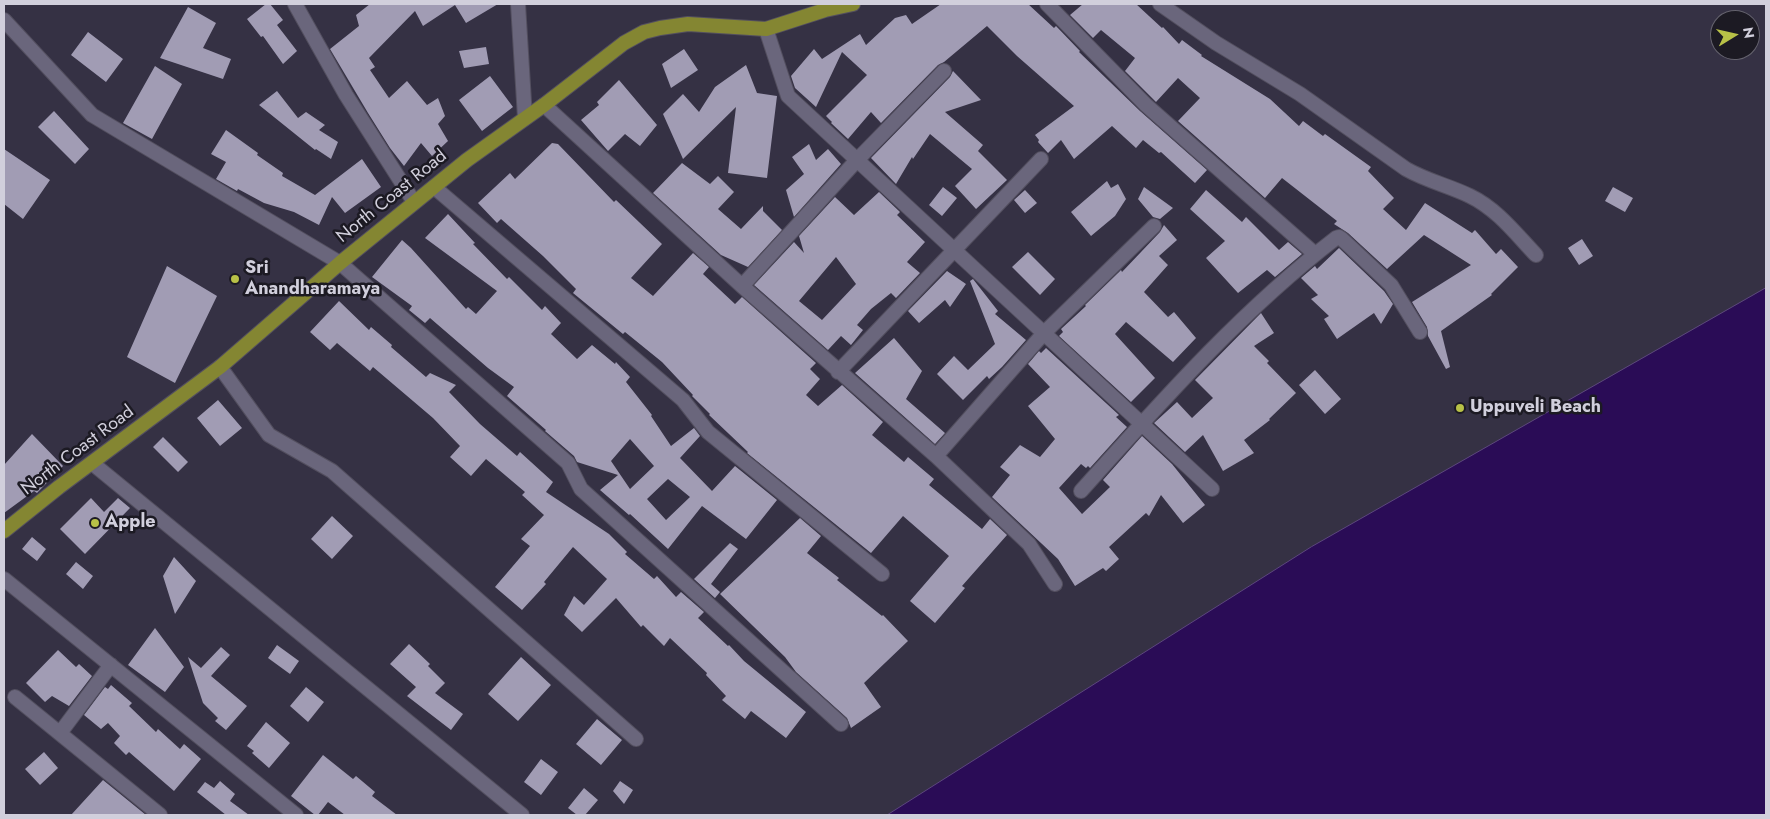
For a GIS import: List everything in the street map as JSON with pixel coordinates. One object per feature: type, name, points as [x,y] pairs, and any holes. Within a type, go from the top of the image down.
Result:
[{"type":"main road","name":"North Coast Road","points":[[4,532],[220,367],[340,263],[467,160],[544,106],[624,43],[644,32],[688,24],[766,29],[825,10],[852,4]]},
{"type":"street","points":[[295,4],[346,95],[414,202]]},
{"type":"street","points":[[518,4],[525,118]]},
{"type":"street","points":[[1047,4],[1146,105],[1315,254]]},
{"type":"street","points":[[1160,4],[1216,43],[1300,94],[1406,170],[1419,177],[1470,196],[1490,208],[1536,255]]},
{"type":"street","points":[[4,20],[92,115],[340,263],[568,463],[581,489],[841,724]]},
{"type":"street","points":[[766,29],[788,96],[1212,489]]},
{"type":"street","points":[[742,286],[858,160],[944,71]]},
{"type":"street","points":[[544,106],[838,372],[936,456],[1029,544],[1055,584]]},
{"type":"street","points":[[838,372],[1041,159]]},
{"type":"street","points":[[434,187],[683,400],[708,432],[882,574]]},
{"type":"street","points":[[936,456],[1044,333],[1154,226]]},
{"type":"street","points":[[1081,491],[1236,325],[1315,254],[1336,238],[1342,239],[1391,285],[1420,332]]},
{"type":"street","points":[[220,367],[269,435],[332,471],[636,739]]},
{"type":"street","points":[[92,463],[522,815]]},
{"type":"street","points":[[4,579],[296,815]]},
{"type":"street","points":[[60,733],[111,665]]},
{"type":"street","points":[[15,697],[160,815]]},
{"type":"shaded area","points":[[1766,288],[1766,815],[887,815],[1311,547]]},
{"type":"building","points":[[266,4],[270,4],[283,20],[277,25],[297,51],[283,64],[263,36],[261,37],[247,19]]},
{"type":"building","points":[[370,4],[498,4],[466,23],[455,5],[423,26],[415,11],[369,58],[375,67],[370,70],[389,98],[407,81],[427,105],[438,98],[445,116],[438,124],[448,141],[432,156],[421,143],[404,166],[390,148],[330,49],[359,26],[356,15]]},
{"type":"building","points":[[941,4],[1028,4],[1054,28],[1056,26],[1079,52],[1140,111],[1207,170],[1195,183],[1161,152],[1159,153],[1143,140],[1136,148],[1112,126],[1074,159],[1061,140],[1048,153],[1038,142],[1039,140],[1035,135],[1074,106],[1017,56],[987,26],[938,65],[881,123],[871,112],[848,139],[826,116],[867,75],[842,52],[816,107],[795,88],[791,76],[814,49],[822,59],[860,34],[866,45],[895,18],[906,15],[912,24]]},
{"type":"building","points":[[1083,4],[1136,4],[1163,27],[1179,44],[1182,40],[1201,56],[1270,99],[1299,126],[1303,121],[1323,136],[1325,134],[1371,167],[1368,171],[1394,198],[1383,209],[1406,230],[1425,203],[1472,233],[1475,230],[1496,254],[1501,249],[1518,267],[1492,295],[1441,331],[1450,367],[1446,369],[1428,336],[1427,327],[1412,302],[1471,265],[1424,235],[1387,269],[1348,233],[1334,224],[1337,221],[1282,178],[1265,198],[1178,121],[1200,98],[1178,78],[1156,102],[1125,71],[1135,58],[1101,30],[1093,38],[1070,15]]},
{"type":"building","points":[[188,7],[216,23],[203,48],[231,59],[223,79],[160,58]]},
{"type":"building","points":[[88,32],[123,59],[106,82],[71,55]]},
{"type":"building","points":[[486,47],[489,64],[464,68],[459,51]]},
{"type":"building","points":[[684,49],[698,70],[671,88],[662,64]]},
{"type":"building","points":[[746,65],[757,93],[777,96],[767,178],[728,173],[736,107],[683,159],[663,114],[683,94],[699,112],[715,87]]},
{"type":"building","points":[[155,66],[182,84],[152,139],[123,123]]},
{"type":"building","points":[[953,71],[981,100],[945,112],[983,145],[978,151],[1007,180],[976,209],[955,186],[972,169],[930,134],[913,159],[912,157],[896,184],[871,158],[950,77]]},
{"type":"building","points":[[490,76],[513,107],[482,131],[459,100]]},
{"type":"building","points":[[619,80],[657,125],[640,146],[625,134],[608,151],[581,120],[599,105],[597,102]]},
{"type":"building","points":[[277,91],[298,118],[306,112],[325,125],[319,130],[338,142],[331,159],[315,150],[259,105]]},
{"type":"building","points":[[54,111],[89,149],[75,164],[38,127]]},
{"type":"building","points":[[226,130],[283,173],[282,176],[315,195],[362,159],[381,187],[345,213],[332,197],[319,225],[294,212],[264,203],[238,189],[237,191],[216,179],[226,162],[211,154]]},
{"type":"building","points":[[552,143],[558,144],[614,202],[616,200],[662,244],[631,278],[653,296],[693,253],[709,267],[703,274],[735,304],[742,297],[816,363],[810,369],[820,379],[806,395],[818,406],[842,385],[883,422],[872,435],[904,462],[908,457],[934,479],[929,485],[982,529],[990,519],[1007,535],[962,586],[965,588],[935,623],[910,601],[949,556],[903,516],[871,553],[747,453],[709,415],[662,362],[625,332],[623,334],[573,293],[576,289],[543,256],[501,219],[497,223],[478,203],[510,173],[515,179]]},
{"type":"building","points":[[809,144],[816,160],[828,149],[841,164],[794,217],[786,190],[804,174],[792,157]]},
{"type":"building","points":[[4,149],[50,180],[23,219],[4,204]]},
{"type":"building","points":[[682,163],[710,184],[718,176],[734,192],[718,209],[741,229],[763,206],[763,211],[782,230],[748,267],[721,255],[653,193]]},
{"type":"building","points":[[1107,181],[1111,188],[1118,184],[1126,199],[1115,216],[1091,236],[1071,212]]},
{"type":"building","points":[[943,187],[957,198],[942,216],[929,205]]},
{"type":"building","points":[[1144,187],[1173,208],[1160,219],[1153,217],[1138,199]]},
{"type":"building","points":[[1613,187],[1633,198],[1625,212],[1605,201]]},
{"type":"building","points":[[1025,190],[1037,203],[1025,213],[1014,200]]},
{"type":"building","points":[[1206,190],[1242,222],[1246,217],[1279,250],[1288,242],[1302,254],[1275,277],[1267,270],[1238,293],[1206,258],[1225,241],[1190,209]]},
{"type":"building","points":[[879,192],[900,212],[897,215],[925,242],[907,262],[920,273],[896,298],[891,293],[871,309],[857,325],[863,330],[851,345],[841,336],[828,350],[754,285],[794,242],[804,253],[799,236],[835,197],[854,215]],"holes":[[[836,257],[856,284],[822,320],[799,301]]]},
{"type":"building","points":[[448,214],[475,243],[473,244],[507,279],[509,277],[542,310],[545,306],[561,323],[551,334],[577,359],[592,345],[615,364],[616,362],[630,377],[626,382],[652,415],[671,446],[694,428],[700,436],[680,458],[712,491],[735,466],[777,500],[746,539],[702,506],[668,549],[630,514],[600,490],[618,475],[577,462],[574,456],[507,396],[514,387],[488,368],[430,318],[425,323],[409,310],[412,306],[372,277],[402,240],[466,309],[468,307],[476,314],[497,291],[425,238]],"holes":[[[630,439],[654,466],[630,489],[611,461]],[[668,479],[690,497],[666,520],[647,499]]]},
{"type":"building","points":[[1164,225],[1177,240],[1159,256],[1168,265],[1144,292],[1168,317],[1174,312],[1196,338],[1173,362],[1126,322],[1115,334],[1155,378],[1131,402],[1059,336],[1063,332],[1061,329],[1121,270],[1122,272],[1160,232]]},
{"type":"building","points":[[1582,239],[1593,256],[1579,265],[1568,248]]},
{"type":"building","points":[[1339,248],[1384,291],[1393,304],[1381,324],[1374,313],[1337,339],[1324,319],[1329,316],[1311,299],[1318,295],[1301,278],[1315,266],[1317,269]]},
{"type":"building","points":[[1028,252],[1055,279],[1040,295],[1012,267]]},
{"type":"building","points":[[167,266],[217,296],[175,383],[127,357]]},
{"type":"building","points":[[947,271],[966,284],[950,307],[945,300],[919,323],[908,311]]},
{"type":"building","points":[[973,279],[998,311],[995,314],[1026,340],[1002,367],[989,379],[987,376],[963,400],[937,374],[954,356],[968,370],[995,344],[970,281]]},
{"type":"building","points":[[339,301],[369,330],[371,327],[426,377],[430,373],[456,385],[449,392],[480,424],[517,456],[520,452],[553,482],[546,492],[609,534],[627,552],[625,554],[654,579],[657,576],[676,597],[681,592],[704,612],[698,618],[744,661],[806,712],[786,738],[751,711],[745,719],[722,700],[726,696],[706,675],[707,673],[670,638],[664,646],[643,625],[641,627],[616,598],[582,632],[564,615],[574,596],[584,605],[607,579],[573,547],[544,582],[546,584],[522,610],[495,587],[530,546],[521,539],[544,515],[522,495],[525,492],[486,459],[471,476],[450,457],[460,446],[433,418],[373,367],[370,371],[337,343],[330,350],[310,332]]},
{"type":"building","points":[[1261,313],[1274,333],[1254,346],[1269,361],[1267,363],[1296,393],[1270,420],[1244,440],[1254,453],[1223,471],[1203,435],[1185,452],[1154,423],[1177,402],[1192,418],[1213,398],[1195,380]]},
{"type":"building","points":[[894,338],[922,371],[906,399],[945,433],[935,444],[855,373]]},
{"type":"building","points":[[1046,348],[1119,415],[1116,417],[1127,427],[1090,468],[1088,466],[1086,468],[1081,464],[1059,488],[1082,514],[1110,487],[1103,480],[1142,436],[1172,464],[1205,505],[1183,523],[1161,495],[1149,516],[1146,513],[1109,547],[1119,559],[1106,571],[1103,568],[1075,586],[1058,559],[992,497],[1010,475],[1000,467],[1020,445],[1040,457],[1055,439],[1028,406],[1050,387],[1028,364],[1039,351],[1041,353]]},
{"type":"building","points":[[1315,370],[1341,399],[1325,414],[1299,385]]},
{"type":"building","points":[[218,400],[242,428],[220,446],[197,418]]},
{"type":"building","points":[[32,434],[63,466],[37,493],[34,491],[4,513],[4,465]]},
{"type":"building","points":[[163,437],[188,462],[178,472],[153,447]]},
{"type":"building","points":[[91,498],[104,512],[118,498],[130,508],[85,554],[60,529]]},
{"type":"building","points":[[332,516],[353,536],[332,559],[311,539]]},
{"type":"building","points":[[800,518],[821,536],[807,553],[839,578],[837,580],[883,615],[908,641],[864,683],[881,707],[851,728],[847,718],[796,672],[785,657],[720,594]]},
{"type":"building","points":[[32,537],[46,549],[37,561],[22,549]]},
{"type":"building","points":[[730,543],[738,549],[711,584],[720,592],[715,598],[694,579]]},
{"type":"building","points":[[174,557],[196,581],[175,614],[163,576]]},
{"type":"building","points":[[76,562],[93,576],[83,589],[66,574]]},
{"type":"building","points":[[155,628],[184,667],[165,692],[128,665]]},
{"type":"building","points":[[409,644],[430,664],[428,666],[445,683],[435,693],[463,714],[451,730],[407,696],[416,687],[390,664]]},
{"type":"building","points":[[277,645],[299,661],[290,674],[268,658]]},
{"type":"building","points":[[221,647],[230,655],[211,676],[247,706],[226,730],[215,721],[218,718],[203,703],[188,657],[201,668]]},
{"type":"building","points":[[58,650],[76,667],[79,664],[92,676],[69,706],[52,696],[45,702],[26,683]]},
{"type":"building","points":[[521,657],[551,685],[518,721],[488,694]]},
{"type":"building","points":[[111,685],[132,703],[129,706],[156,732],[158,729],[180,749],[184,744],[201,759],[174,791],[129,752],[126,755],[114,743],[120,736],[108,723],[101,729],[84,715],[105,687],[108,689]]},
{"type":"building","points":[[306,687],[324,702],[308,722],[290,706]]},
{"type":"building","points":[[597,719],[622,740],[601,765],[576,744]]},
{"type":"building","points":[[266,722],[290,743],[269,768],[247,746]]},
{"type":"building","points":[[44,752],[58,768],[40,785],[25,769]]},
{"type":"building","points":[[323,755],[353,779],[356,776],[375,792],[372,796],[397,815],[345,815],[328,802],[318,815],[315,815],[291,796]]},
{"type":"building","points":[[541,759],[558,772],[541,795],[524,782]]},
{"type":"building","points":[[103,780],[146,815],[71,815]]},
{"type":"building","points":[[220,781],[235,794],[230,801],[249,815],[226,815],[197,792],[205,782],[214,788]]},
{"type":"building","points":[[620,781],[633,790],[624,804],[613,791]]},
{"type":"building","points":[[584,788],[598,800],[585,815],[577,815],[568,808]]},
{"type":"place","name":"Sri Anandharamaya","points":[[235,279]]},
{"type":"place","name":"Uppuveli Beach","points":[[1460,408]]},
{"type":"place","name":"Apple","points":[[95,523]]}]
